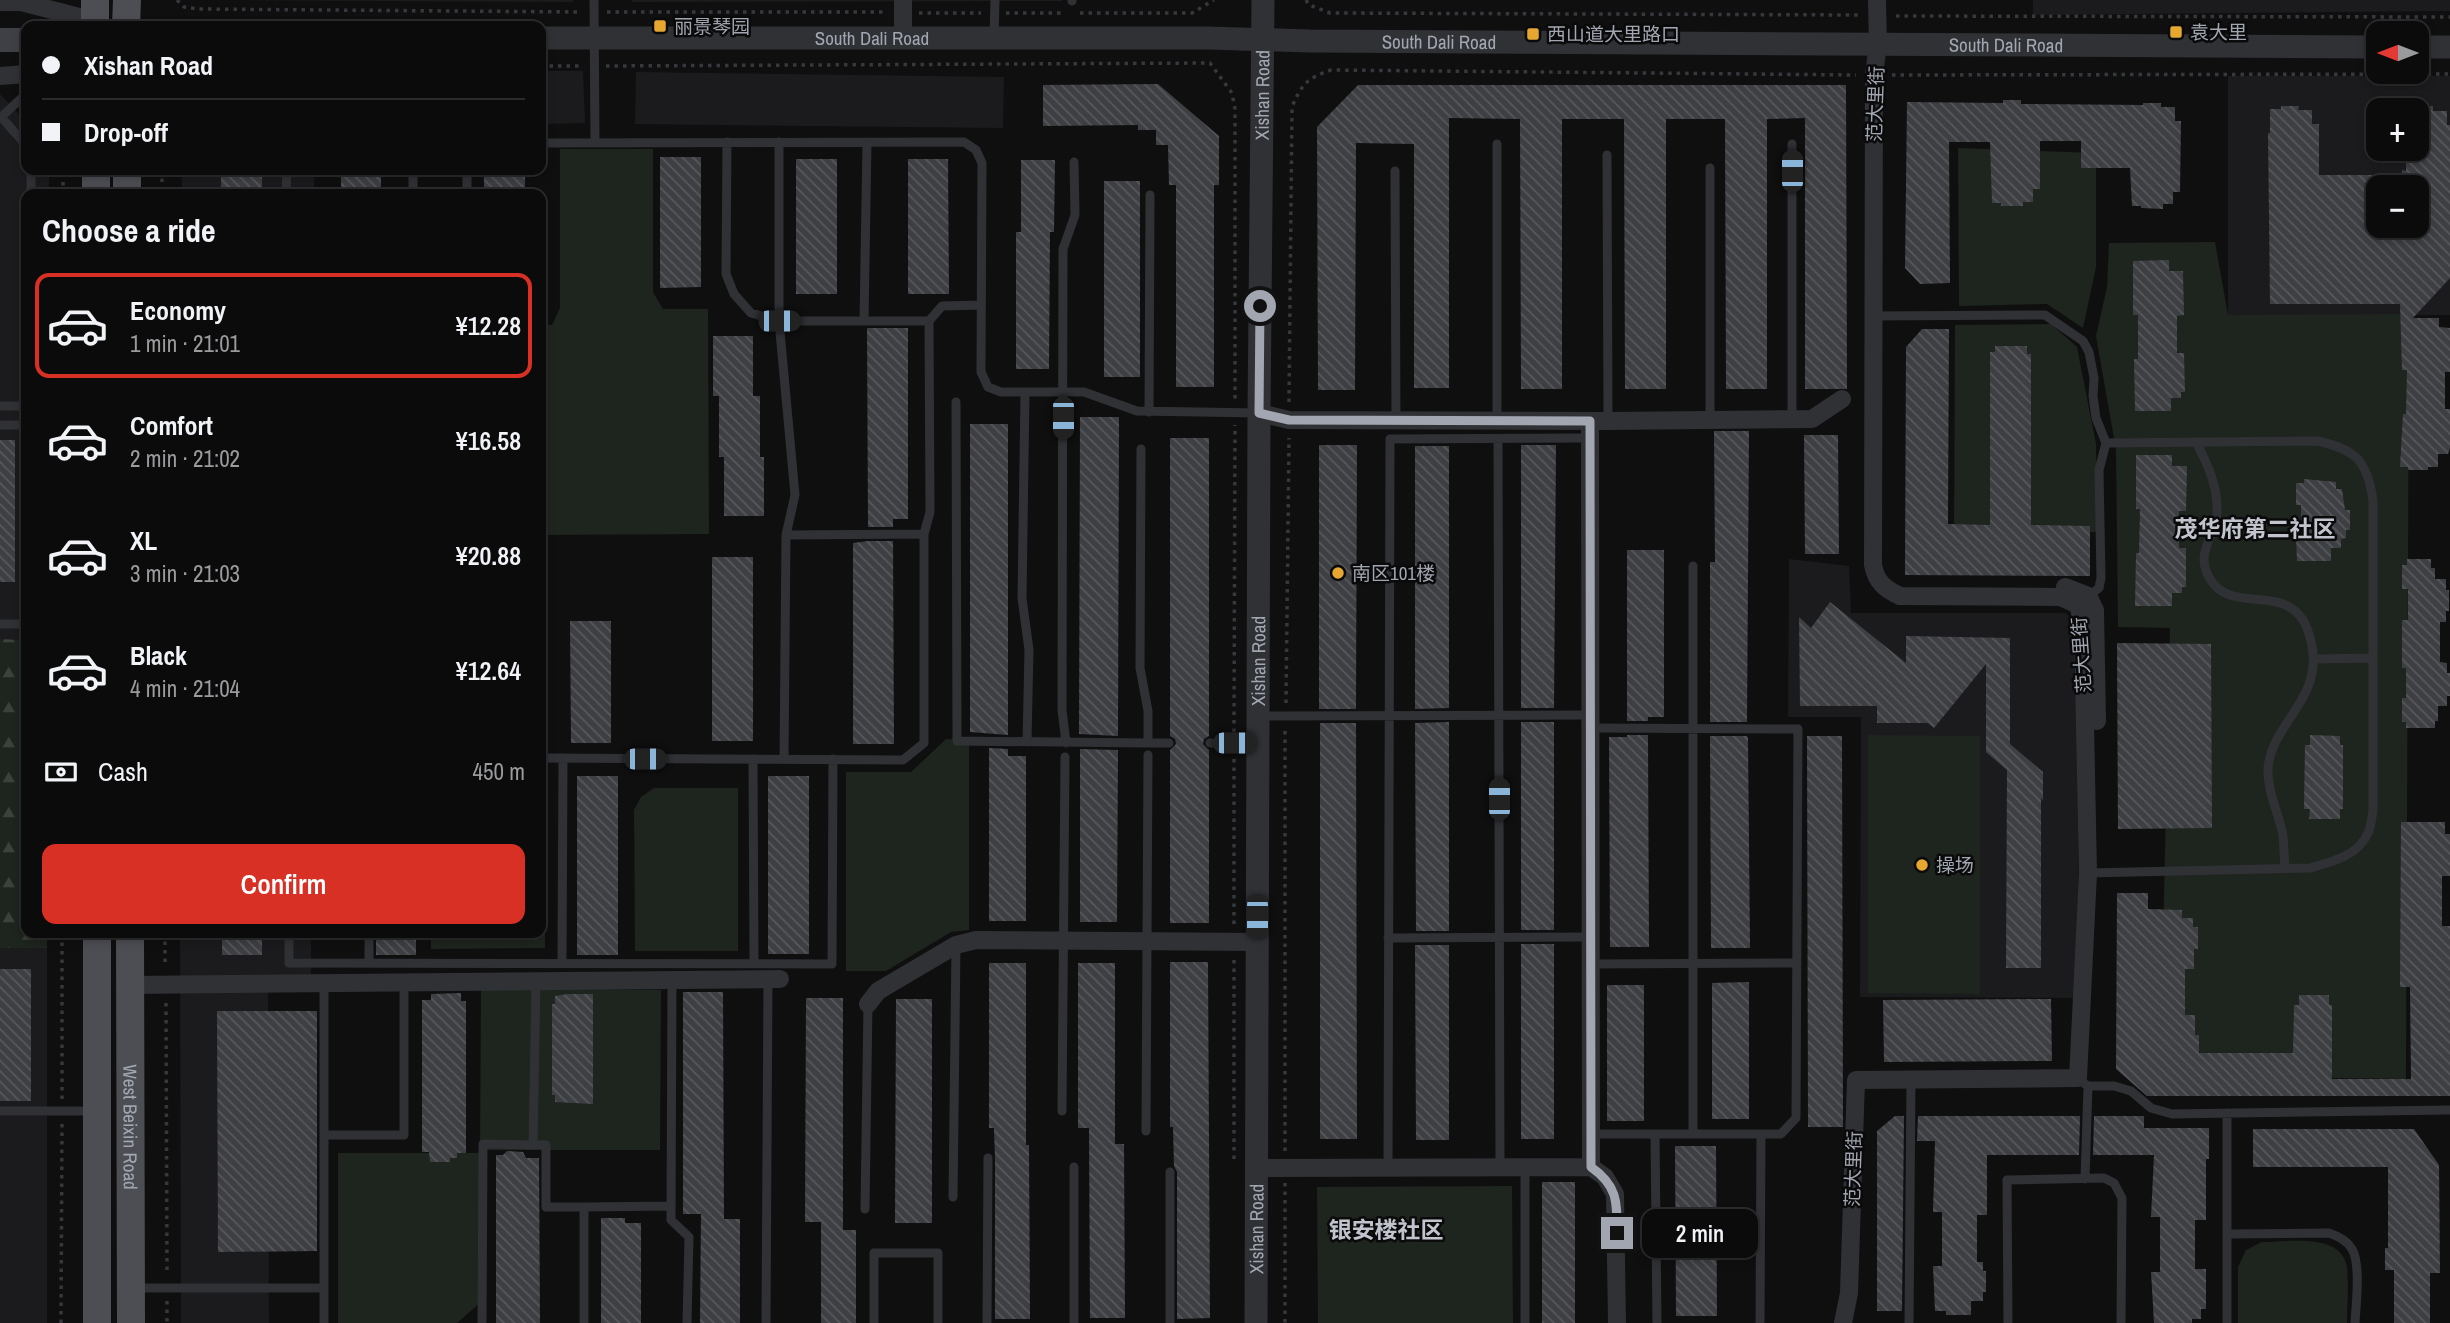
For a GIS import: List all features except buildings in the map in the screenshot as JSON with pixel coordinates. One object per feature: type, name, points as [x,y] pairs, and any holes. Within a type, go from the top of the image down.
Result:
[{"type":"main road","points":[[127,0],[127,21]]},
{"type":"main road","points":[[0,40],[21,40]]},
{"type":"main road","name":"West Beixin Road","points":[[97,938],[97,1323]]},
{"type":"main road","name":"West Beixin Road","points":[[130,938],[131,1323]]},
{"type":"street","name":"Xishan Road","points":[[1256,1323],[1263,0]]},
{"type":"street","name":"范大里街","points":[[1877,0],[1878,44],[1874,75],[1877,317],[1875,576],[1886,590],[1900,596],[2061,597],[2083,600],[2093,873],[2083,1082]]},
{"type":"street","points":[[0,2],[21,2],[97,18]]},
{"type":"street","points":[[903,6],[903,38]]},
{"type":"street","name":"South Dali Road","points":[[546,38],[1208,38],[1263,41],[2366,47]]},
{"type":"street","points":[[2429,47],[2450,47]]},
{"type":"street","points":[[0,76],[21,74]]},
{"type":"street","points":[[1259,413],[1289,420],[1396,421],[1498,430],[1710,420],[1812,419],[1842,399]]},
{"type":"street","points":[[1591,1167],[1590,722],[1596,427]]},
{"type":"street","points":[[868,1004],[877,991],[956,945],[976,940],[1257,942]]},
{"type":"street","points":[[130,985],[774,979]]},
{"type":"street","name":"范大里街","points":[[1843,1323],[1849,1293],[1856,1080],[2083,1082]]},
{"type":"street","name":"范大里街","points":[[1851,1323],[1856,1293],[1863,1087],[2083,1082]]},
{"type":"street","points":[[1257,1168],[1591,1167],[1605,1177],[1615,1194],[1617,1323]]},
{"type":"lane","points":[[594,0],[594,142]]},
{"type":"lane","points":[[994,39],[995,0]]},
{"type":"lane","points":[[21,99],[1,118],[21,140]]},
{"type":"lane","points":[[727,142],[726,275],[734,295],[751,313],[779,321],[929,321]]},
{"type":"lane","points":[[779,142],[779,321],[795,495],[786,534],[784,759]]},
{"type":"lane","points":[[864,321],[867,142]]},
{"type":"lane","points":[[546,143],[964,142],[976,150],[982,163],[981,372],[988,387],[1001,392],[1084,392],[1138,411],[1259,413]]},
{"type":"lane","points":[[1497,144],[1500,1167]]},
{"type":"lane","points":[[1792,144],[1792,419]]},
{"type":"lane","points":[[1596,427],[1608,155]]},
{"type":"lane","points":[[1066,743],[1062,710],[1063,249],[1075,215],[1074,162]]},
{"type":"lane","points":[[1710,168],[1710,420]]},
{"type":"lane","points":[[1395,171],[1396,421]]},
{"type":"lane","points":[[1149,412],[1150,195]]},
{"type":"lane","points":[[546,758],[903,760],[924,743],[924,534],[930,512],[929,321],[942,306],[981,305]]},
{"type":"lane","points":[[1877,317],[2045,315],[2082,341],[2089,352],[2094,378],[2096,418],[2106,443],[2099,470],[2101,578],[2099,588],[2083,600]]},
{"type":"lane","points":[[1025,392],[1022,598],[1029,650],[1027,742]]},
{"type":"lane","points":[[956,402],[957,741],[1169,743]]},
{"type":"lane","points":[[0,406],[21,406]]},
{"type":"lane","points":[[0,425],[21,425]]},
{"type":"lane","points":[[1388,1167],[1390,439],[1498,430]]},
{"type":"lane","points":[[2093,873],[2310,868],[2352,853],[2368,834],[2373,810],[2373,500],[2370,479],[2359,459],[2345,447],[2318,441],[2106,443]]},
{"type":"lane","points":[[2196,442],[2211,471],[2216,495],[2217,516],[2205,546],[2204,562],[2210,579],[2221,591],[2236,597],[2287,604],[2301,616],[2310,636],[2315,659],[2313,677],[2272,751],[2268,768],[2270,790],[2283,835],[2285,868]]},
{"type":"lane","points":[[1141,449],[1140,668],[1147,711],[1147,743]]},
{"type":"lane","points":[[786,534],[924,534]]},
{"type":"lane","points":[[1693,566],[1693,1134]]},
{"type":"lane","points":[[0,624],[21,624]]},
{"type":"lane","points":[[2315,659],[2373,659]]},
{"type":"lane","points":[[1258,716],[1499,715],[1693,729],[1798,729],[1796,1118],[1781,1134],[1591,1134]]},
{"type":"lane","points":[[1210,743],[1258,744]]},
{"type":"lane","points":[[1146,1131],[1148,755]]},
{"type":"lane","points":[[1062,1111],[1065,757]]},
{"type":"lane","points":[[562,963],[563,758]]},
{"type":"lane","points":[[753,759],[754,963]]},
{"type":"lane","points":[[289,938],[289,963],[832,964],[833,760]]},
{"type":"lane","points":[[1388,938],[1590,937]]},
{"type":"lane","points":[[369,938],[369,963]]},
{"type":"lane","points":[[953,1197],[956,945]]},
{"type":"lane","points":[[1590,964],[1797,963]]},
{"type":"lane","points":[[766,1323],[774,979]]},
{"type":"lane","points":[[673,980],[671,1220],[689,1237],[687,1323]]},
{"type":"lane","points":[[533,1145],[536,981]]},
{"type":"lane","points":[[324,983],[324,1323]]},
{"type":"lane","points":[[324,1135],[404,1135],[404,983]]},
{"type":"lane","points":[[865,1209],[868,1004]]},
{"type":"lane","points":[[1909,1323],[1911,1079]]},
{"type":"lane","points":[[2085,1179],[2083,1082],[2131,1091],[2151,1108],[2172,1114],[2450,1110]]},
{"type":"lane","points":[[0,1111],[97,1111]]},
{"type":"lane","points":[[2227,1113],[2227,1323]]},
{"type":"lane","points":[[1655,1134],[1657,1323]]},
{"type":"lane","points":[[1760,1323],[1761,1134]]},
{"type":"lane","points":[[482,1323],[483,1144],[546,1145],[546,1207],[671,1206]]},
{"type":"lane","points":[[987,1323],[988,1158]]},
{"type":"lane","points":[[1074,1167],[1074,1323]]},
{"type":"lane","points":[[1525,1167],[1525,1323]]},
{"type":"lane","points":[[1170,1172],[1170,1323]]},
{"type":"lane","points":[[2008,1323],[2007,1180],[2104,1178],[2114,1183],[2122,1198],[2121,1323]]},
{"type":"lane","points":[[584,1207],[584,1323]]},
{"type":"lane","points":[[2227,1234],[2329,1233],[2340,1237],[2352,1248],[2356,1261],[2355,1323]]},
{"type":"lane","points":[[874,1323],[874,1253],[938,1253],[938,1323]]},
{"type":"lane","points":[[131,1288],[324,1288]]},
{"type":"path","points":[[177,0],[184,7],[199,9],[594,12],[903,6],[995,13],[1192,13],[1214,0]]},
{"type":"path","points":[[1306,0],[1309,5]]},
{"type":"path","points":[[546,66],[1210,64],[1232,93],[1235,109],[1234,1160]]},
{"type":"path","points":[[1285,1323],[1285,716],[1292,107],[1297,94],[1310,77]]},
{"type":"path","points":[[61,1323],[62,938]]},
{"type":"path","points":[[165,938],[167,1323]]},
{"type":"shaded area","points":[[218,0],[573,0],[573,2]]},
{"type":"shaded area","points":[[1062,0],[1062,1],[632,2]]},
{"type":"shaded area","points":[[2033,0],[2450,0],[2450,11],[2033,15]]},
{"type":"shaded area","points":[[546,71],[583,71],[585,123],[546,124]]},
{"type":"shaded area","points":[[636,72],[1004,77],[1003,128],[635,124]]},
{"type":"shaded area","points":[[2228,76],[2366,76],[2366,84],[2429,84],[2429,76],[2450,76],[2450,315],[2228,315]]},
{"type":"shaded area","points":[[0,94],[21,116],[21,175],[49,175],[49,189],[21,189],[21,640],[0,639]]},
{"type":"shaded area","points":[[182,175],[314,175],[314,189],[182,189]]},
{"type":"shaded area","points":[[1789,559],[1849,566],[1851,613],[2065,613],[2078,622],[2079,998],[1860,997],[1861,717],[1788,717]]},
{"type":"shaded area","points":[[180,938],[311,938],[311,977],[268,978],[269,1323],[181,1323]]},
{"type":"shaded area","points":[[0,948],[47,948],[47,1323],[0,1323]]},
{"type":"green space","points":[[1958,148],[2096,153],[2096,267],[2083,328],[2047,304],[1959,306]]},
{"type":"green space","points":[[560,149],[653,149],[653,292],[663,309],[708,309],[709,534],[546,535],[546,325],[552,325],[560,308]]},
{"type":"green space","points":[[2215,242],[2228,315],[2409,314],[2406,1079],[2160,1076],[2170,628],[2118,627],[2116,450],[2096,336],[2107,287],[2109,243]]},
{"type":"green space","points":[[2051,324],[2077,347],[2096,444],[2097,532],[1954,532],[1955,325]]},
{"type":"green space","points":[[0,639],[21,640],[21,938],[47,938],[47,948],[0,948]]},
{"type":"green space","name":"操场","points":[[1868,735],[1980,736],[1980,994],[1868,993]]},
{"type":"green space","points":[[946,739],[969,740],[969,930],[951,932],[886,971],[846,971],[846,772],[911,772]]},
{"type":"green space","points":[[654,788],[738,788],[738,951],[635,951],[634,810],[641,797]]},
{"type":"green space","points":[[431,938],[545,938],[545,948],[431,949]]},
{"type":"green space","points":[[481,989],[661,990],[660,1150],[480,1150]]},
{"type":"green space","points":[[338,1153],[483,1153],[482,1301],[457,1323],[338,1323]]},
{"type":"green space","points":[[1512,1186],[1513,1323],[1318,1323],[1317,1187]]},
{"type":"green space","points":[[2262,1242],[2313,1242],[2336,1249],[2347,1268],[2347,1323],[2238,1323],[2238,1267],[2246,1250]]},
{"type":"place","name":"丽景琴园","points":[[660,26]]},
{"type":"place","name":"袁大里","points":[[2176,32]]},
{"type":"place","name":"西山道大里路口","points":[[1533,34]]},
{"type":"place","name":"南区101楼","points":[[1338,573]]},
{"type":"place","name":"操场","points":[[1922,865]]},
{"type":"district","name":"茂华府第二社区","points":[[2255,528]]},
{"type":"district","name":"银安楼社区","points":[[1386,1229]]},
{"type":"route","points":[[1260,306],[1259,413],[1289,420],[1590,421],[1591,1167],[1605,1177],[1615,1194],[1617,1233]]}]
